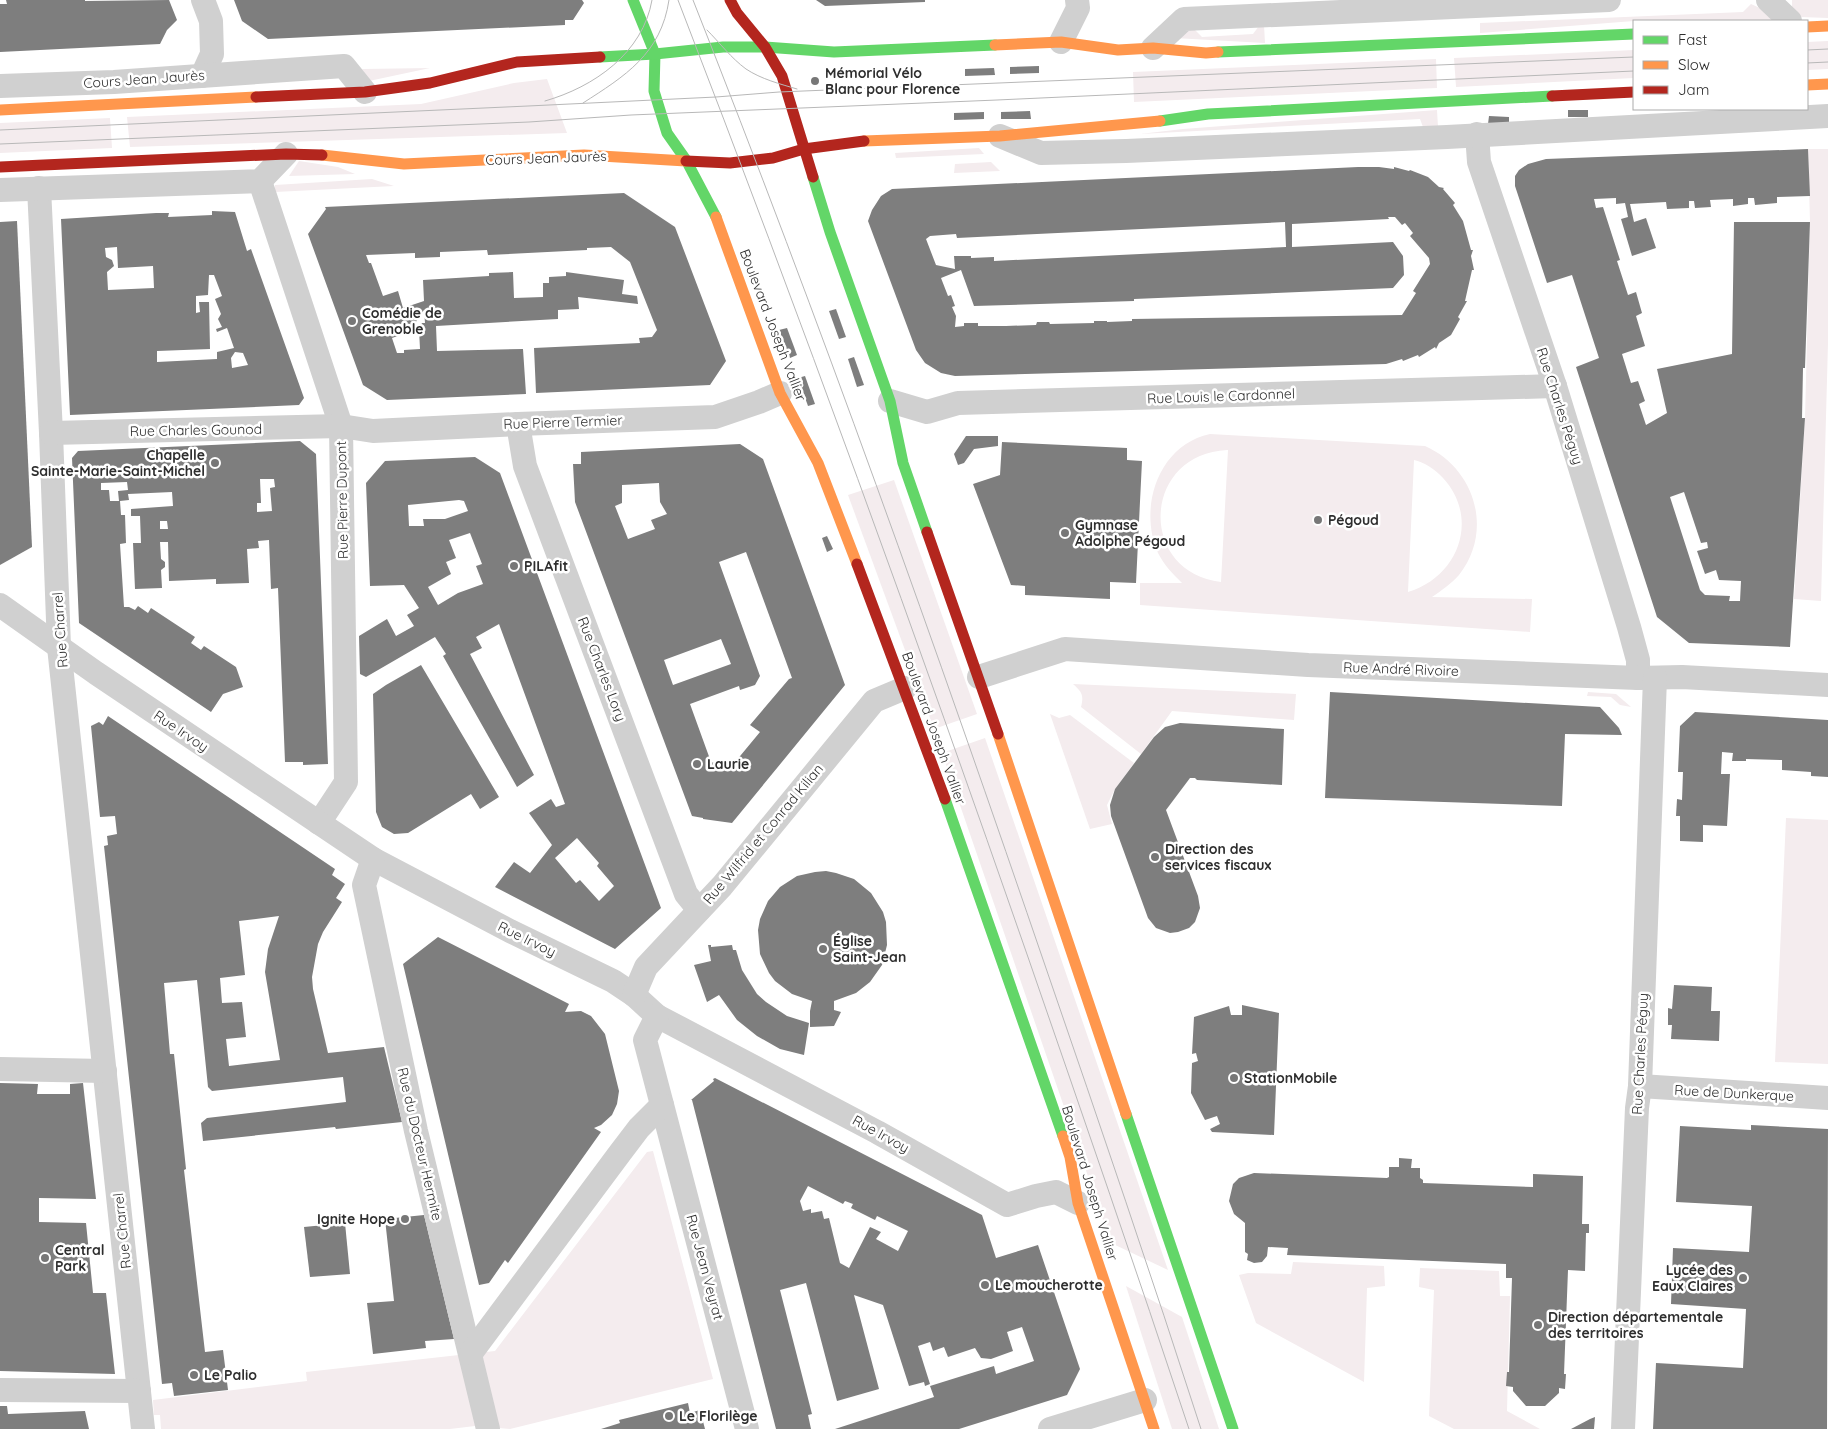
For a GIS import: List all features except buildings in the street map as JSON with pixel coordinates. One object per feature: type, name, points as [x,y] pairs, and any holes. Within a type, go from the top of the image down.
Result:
[{"type":"main road","points":[[633,0],[655,54]]},
{"type":"main road","points":[[730,0],[737,13],[765,46],[782,76],[830,232],[890,401],[903,462],[979,677],[1233,1429]]},
{"type":"main road","points":[[1808,27],[1828,26]]},
{"type":"main road","name":"Cours Jean Jaurès","points":[[0,110],[365,92],[430,83],[517,62],[765,46],[834,52],[1061,42],[1118,50],[1153,48],[1215,52],[1633,34]]},
{"type":"main road","name":"Boulevard Joseph Vallier","points":[[655,54],[654,91],[667,133],[686,160],[715,215],[780,393],[818,463],[905,688],[1070,1157],[1078,1204],[1154,1429]]},
{"type":"main road","name":"Cours Jean Jaurès","points":[[0,167],[286,154],[328,155],[404,164],[584,155],[730,163],[773,158],[804,149],[870,140],[1000,136],[1174,120],[1208,114],[1633,92]]},
{"type":"street","points":[[202,76],[212,54],[211,21],[203,0]]},
{"type":"street","points":[[1061,42],[1078,8],[1077,0]]},
{"type":"street","points":[[1153,48],[1184,20],[1424,4],[1608,0]]},
{"type":"street","points":[[1768,0],[1789,20]]},
{"type":"street","name":"Cours Jean Jaurès","points":[[0,86],[114,82],[344,66],[365,92]]},
{"type":"street","points":[[1000,136],[1041,153],[1126,151],[1828,116]]},
{"type":"street","name":"Rue Charles Péguy","points":[[1477,134],[1479,162],[1555,386],[1638,660],[1646,678],[1649,810],[1640,1086],[1636,1118],[1623,1429]]},
{"type":"street","points":[[0,190],[260,181],[286,154]]},
{"type":"street","name":"Rue Pierre Dupont","points":[[260,181],[341,426],[346,782],[319,823]]},
{"type":"street","name":"Rue Charrel","points":[[39,188],[59,647],[143,1429]]},
{"type":"street","name":"Rue Louis le Cardonnel","points":[[890,401],[927,412],[958,403],[1555,386]]},
{"type":"street","name":"Rue Pierre Termier","points":[[341,426],[373,431],[715,418],[780,393]]},
{"type":"street","name":"Rue Charles Lory","points":[[518,424],[525,466],[682,884],[686,894],[699,910]]},
{"type":"street","name":"Rue Charles Gounod","points":[[51,434],[341,426]]},
{"type":"street","name":"Rue Irvoy","points":[[0,605],[59,647],[373,859],[510,931],[613,981],[634,994],[657,1016],[868,1127],[1007,1205],[1056,1192],[1078,1204]]},
{"type":"street","name":"Rue André Rivoire","points":[[979,677],[1065,649],[1308,665],[1646,678],[1682,677],[1828,685]]},
{"type":"street","name":"Rue Wilfrid et Conrad Kilian","points":[[634,994],[646,967],[729,877],[874,701],[905,688]]},
{"type":"street","name":"Rue du Docteur Hermite","points":[[373,859],[364,885],[416,1131],[488,1429]]},
{"type":"street","name":"Rue Jean Veyrat","points":[[657,1016],[645,1040],[747,1429]]},
{"type":"street","points":[[0,1069],[105,1071]]},
{"type":"street","name":"Rue de Dunkerque","points":[[1640,1086],[1828,1098]]},
{"type":"street","points":[[471,1353],[639,1128],[662,1105]]},
{"type":"street","points":[[0,1390],[139,1391]]},
{"type":"street","points":[[1050,1429],[1145,1400]]},
{"type":"shaded area","points":[[1792,0],[1828,0],[1828,18],[1800,17],[1792,10]]},
{"type":"shaded area","points":[[1751,4],[1773,14],[1774,20],[1633,20],[1480,33],[1480,23],[1743,12]]},
{"type":"shaded area","points":[[1264,25],[1265,43],[1174,38],[1182,31],[1194,29],[1202,37],[1253,34],[1259,26]]},
{"type":"shaded area","points":[[1828,41],[1828,69],[1808,70],[1808,42]]},
{"type":"shaded area","points":[[1633,50],[1633,78],[1456,87],[1454,58]]},
{"type":"shaded area","points":[[1436,59],[1437,88],[1134,102],[1133,72]]},
{"type":"shaded area","points":[[430,68],[369,81],[362,69]]},
{"type":"shaded area","points":[[547,79],[567,133],[130,147],[127,117],[421,104],[514,83]]},
{"type":"shaded area","points":[[1437,110],[1438,127],[1423,127],[1420,119],[1140,134],[1183,129]]},
{"type":"shaded area","points":[[110,118],[112,148],[0,153],[0,123]]},
{"type":"shaded area","points":[[979,148],[984,154],[896,158],[895,153]]},
{"type":"shaded area","points":[[1808,149],[1828,149],[1828,343],[1821,601],[1794,599],[1805,418],[1810,222]]},
{"type":"shaded area","points":[[299,161],[338,167],[355,174],[289,176]]},
{"type":"shaded area","points":[[991,162],[1000,171],[954,173],[955,164]]},
{"type":"shaded area","points":[[372,179],[394,186],[275,192],[275,185]]},
{"type":"shaded area","points":[[1210,434],[1425,446],[1442,456],[1456,469],[1467,485],[1474,502],[1477,521],[1470,558],[1459,575],[1432,597],[1532,599],[1530,632],[1140,605],[1140,583],[1182,583],[1172,573],[1158,553],[1152,535],[1150,517],[1152,498],[1157,481],[1165,465],[1177,451],[1192,440]],"holes":[[[1228,450],[1221,582],[1194,574],[1175,558],[1164,537],[1161,514],[1166,491],[1178,471],[1199,456]],[[1414,460],[1425,464],[1443,478],[1454,494],[1460,511],[1462,528],[1451,560],[1440,573],[1426,584],[1408,592]]]},
{"type":"shaded area","points":[[894,480],[977,714],[934,729],[848,495]]},
{"type":"shaded area","points":[[1073,684],[1296,694],[1294,720],[1172,711],[1141,754],[1081,707],[1082,694]]},
{"type":"shaded area","points":[[1588,692],[1616,694],[1631,707],[1620,705],[1611,697],[1587,696]]},
{"type":"shaded area","points":[[1050,714],[1059,718],[1070,715],[1134,763],[1115,789],[1107,805],[1112,824],[1090,829]]},
{"type":"shaded area","points":[[985,738],[1168,1270],[1111,1243],[942,753]]},
{"type":"shaded area","points":[[1786,818],[1828,820],[1828,1064],[1775,1062]]},
{"type":"shaded area","points":[[653,1151],[713,1379],[510,1429],[475,1426],[450,1429],[161,1429],[160,1415],[154,1415],[153,1400],[307,1381],[306,1372],[495,1351],[647,1152]]},
{"type":"shaded area","points":[[1293,1262],[1384,1266],[1385,1286],[1367,1288],[1364,1382],[1256,1323],[1239,1275],[1248,1273],[1291,1274]]},
{"type":"shaded area","points":[[1420,1268],[1499,1271],[1500,1296],[1510,1296],[1507,1411],[1540,1429],[1454,1429],[1429,1416],[1434,1290],[1419,1287]]},
{"type":"shaded area","points":[[1126,1286],[1182,1317],[1219,1429],[1172,1429]]},
{"type":"tram line","points":[[545,101],[581,87],[614,65],[627,52],[638,36],[647,19],[652,0]]},
{"type":"tram line","points":[[583,103],[627,73],[639,62],[658,35],[665,19],[669,0]]},
{"type":"tram line","points":[[678,0],[858,478],[987,839],[1189,1429]]},
{"type":"tram line","points":[[693,0],[832,363],[920,607],[1087,1087],[1201,1429]]},
{"type":"tram line","points":[[707,30],[730,55],[752,73],[797,89]]},
{"type":"tram line","points":[[1808,50],[1828,49]]},
{"type":"tram line","points":[[0,130],[716,97],[779,92],[1633,57]]},
{"type":"tram line","points":[[1808,63],[1828,62]]},
{"type":"tram line","points":[[0,144],[529,122],[631,115],[1633,71]]},
{"type":"traffic: fast","points":[[633,0],[655,54],[654,91],[667,133],[686,160],[716,217]]},
{"type":"traffic: fast","points":[[1218,52],[1633,34]]},
{"type":"traffic: fast","points":[[600,57],[723,47],[765,47],[834,52],[995,45]]},
{"type":"traffic: fast","points":[[1160,121],[1208,114],[1552,96]]},
{"type":"traffic: fast","points":[[813,177],[830,232],[890,401],[903,463],[927,532]]},
{"type":"traffic: fast","points":[[945,799],[1063,1136]]},
{"type":"traffic: fast","points":[[1126,1114],[1233,1429]]},
{"type":"traffic: slow","points":[[1808,27],[1828,26]]},
{"type":"traffic: slow","points":[[995,45],[1061,42],[1118,50],[1153,48],[1206,53],[1218,52]]},
{"type":"traffic: slow","points":[[1808,85],[1828,84]]},
{"type":"traffic: slow","points":[[0,110],[256,97]]},
{"type":"traffic: slow","points":[[864,141],[1000,136],[1160,121]]},
{"type":"traffic: slow","points":[[322,155],[404,164],[584,155],[686,161]]},
{"type":"traffic: slow","points":[[716,217],[780,393],[818,463],[857,564]]},
{"type":"traffic: slow","points":[[998,734],[1126,1114]]},
{"type":"traffic: slow","points":[[1063,1136],[1070,1157],[1078,1203],[1154,1429]]},
{"type":"traffic: jam","points":[[730,0],[737,13],[765,47],[782,76],[813,177]]},
{"type":"traffic: jam","points":[[256,97],[365,92],[430,83],[517,62],[600,57]]},
{"type":"traffic: jam","points":[[1552,96],[1633,92]]},
{"type":"traffic: jam","points":[[686,161],[730,163],[773,158],[804,149],[864,141]]},
{"type":"traffic: jam","points":[[0,167],[286,154],[322,155]]},
{"type":"traffic: jam","points":[[927,532],[998,734]]},
{"type":"traffic: jam","points":[[857,564],[945,799]]},
{"type":"place","name":"Mémorial Vélo Blanc pour Florence","points":[[815,81]]},
{"type":"place","name":"Comédie de Grenoble","points":[[352,321]]},
{"type":"place","name":"Chapelle Sainte-Marie-Saint-Michel","points":[[215,463]]},
{"type":"place","name":"Pégoud","points":[[1318,520]]},
{"type":"place","name":"Gymnase Adolphe Pégoud","points":[[1065,533]]},
{"type":"place","name":"PILAfit","points":[[514,566]]},
{"type":"place","name":"Laurie","points":[[697,764]]},
{"type":"place","name":"Direction des services fiscaux","points":[[1155,857]]},
{"type":"place","name":"Église Saint-Jean","points":[[823,949]]},
{"type":"place","name":"StationMobile","points":[[1234,1078]]},
{"type":"place","name":"Ignite Hope","points":[[405,1219]]},
{"type":"place","name":"Central Park","points":[[45,1258]]},
{"type":"place","name":"Lycée des Eaux Claires","points":[[1743,1278]]},
{"type":"place","name":"Le moucherotte","points":[[985,1285]]},
{"type":"place","name":"Direction départementale des territoires","points":[[1538,1325]]},
{"type":"place","name":"Le Palio","points":[[194,1375]]},
{"type":"place","name":"Le Florilège","points":[[669,1416]]}]
